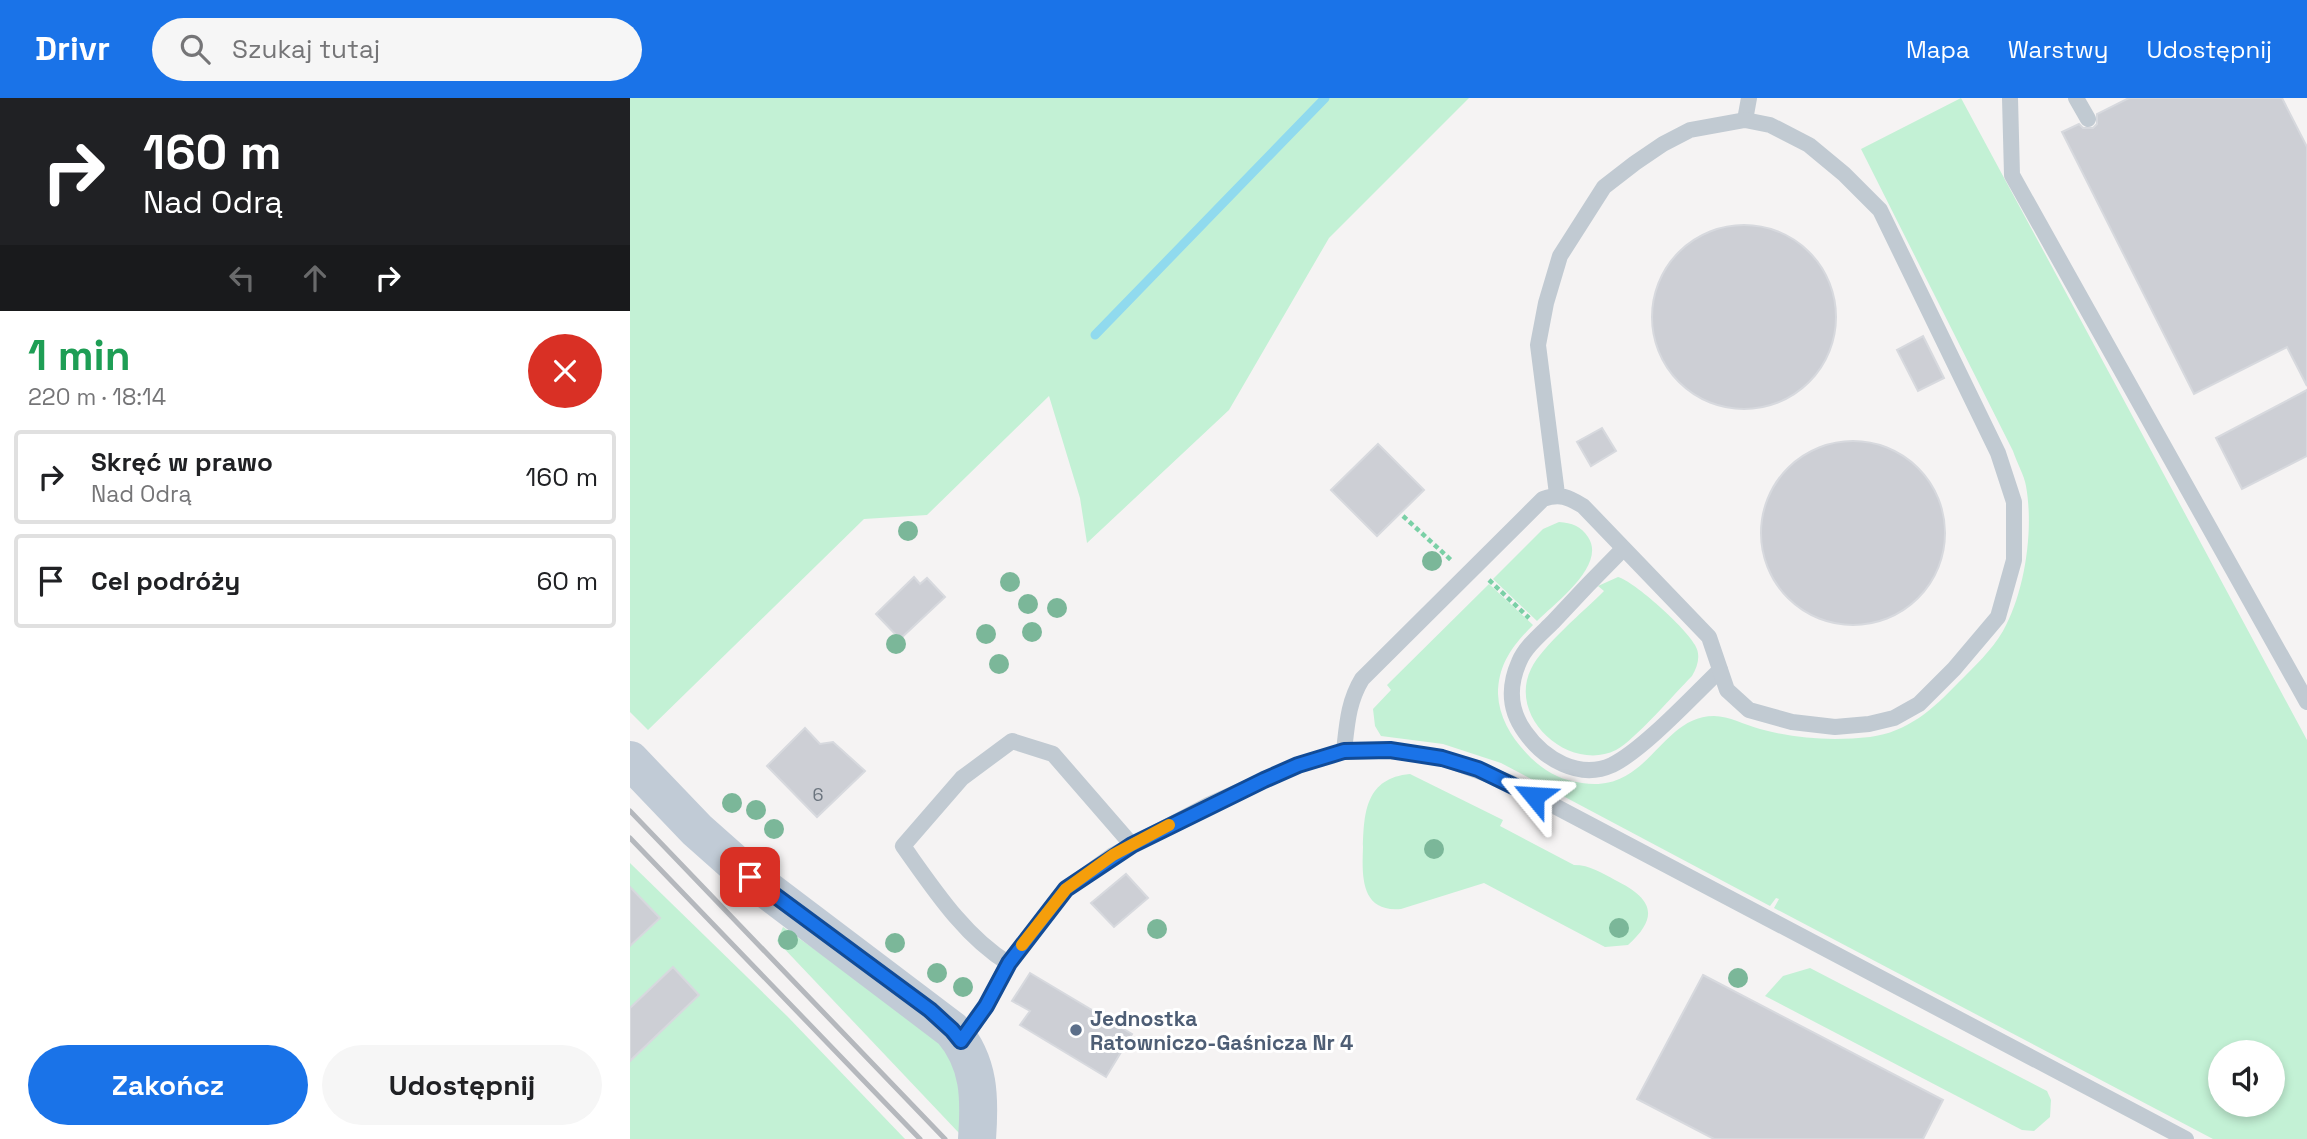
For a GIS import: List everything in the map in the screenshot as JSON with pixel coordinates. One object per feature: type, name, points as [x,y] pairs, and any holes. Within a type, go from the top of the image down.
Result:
[{"type":"street","points":[[630,760],[691,824],[745,872],[930,1010],[952,1030],[961,1041],[977,1075],[977,1139]]},
{"type":"lane","points":[[1745,120],[1749,98]]},
{"type":"lane","points":[[2010,98],[2012,175],[2307,702]]},
{"type":"lane","points":[[2076,98],[2088,119]]},
{"type":"lane","points":[[1344,751],[1349,708],[1362,679],[1543,499],[1557,494],[1583,506],[1709,637],[1727,690],[1749,710],[1792,722],[1835,727],[1894,718],[1919,704],[1954,669],[1998,617],[2014,560],[2014,502],[1998,453],[1880,210],[1810,145],[1770,125],[1745,120],[1690,130],[1635,163],[1604,187],[1560,256],[1546,303],[1538,345],[1557,494]]},
{"type":"lane","points":[[1623,549],[1520,659],[1511,697],[1514,715],[1527,736],[1542,751],[1567,767],[1591,769],[1611,765],[1635,750],[1720,670]]},
{"type":"lane","points":[[1009,963],[993,954],[944,903],[903,846],[962,779],[1012,741],[1053,754],[1132,845]]},
{"type":"lane","points":[[961,1041],[986,1006],[1009,963],[1066,889],[1132,845],[1298,765],[1344,751],[1390,750],[1442,758],[1511,783],[2186,1139]]},
{"type":"green space","points":[[630,98],[1469,98],[1329,238],[1229,410],[1087,543],[1080,498],[1049,396],[927,515],[864,519],[648,730],[630,712]]},
{"type":"green space","points":[[1961,98],[2307,740],[2307,1139],[2213,1139],[1774,908],[1779,899],[1776,898],[1770,906],[1501,763],[1443,744],[1381,736],[1375,726],[1373,709],[1391,690],[1387,685],[1489,584],[1533,625],[1513,648],[1501,673],[1498,694],[1504,720],[1518,744],[1531,758],[1549,772],[1567,780],[1605,783],[1623,777],[1639,767],[1680,728],[1696,719],[1714,716],[1774,732],[1815,738],[1870,737],[1908,725],[1949,693],[1988,652],[2011,615],[2026,560],[2029,522],[2025,482],[2013,451],[1861,149]]},
{"type":"green space","points":[[1559,522],[1576,526],[1585,533],[1592,548],[1591,559],[1576,583],[1537,621],[1493,579],[1543,529]]},
{"type":"green space","points":[[1618,577],[1647,596],[1682,628],[1697,649],[1697,664],[1692,676],[1624,745],[1598,755],[1580,754],[1547,736],[1535,722],[1528,706],[1526,687],[1531,669],[1544,650],[1604,591],[1598,586]]},
{"type":"green space","points":[[1410,774],[1503,820],[1500,826],[1574,865],[1596,870],[1627,887],[1644,901],[1648,916],[1645,925],[1628,945],[1605,947],[1484,883],[1401,909],[1388,909],[1378,905],[1371,899],[1364,880],[1367,810],[1370,799],[1384,782]]},
{"type":"green space","points":[[630,863],[788,1017],[905,1139],[630,1139]]},
{"type":"green space","points":[[783,927],[902,1011],[947,1050],[962,1086],[959,1133],[777,941]]},
{"type":"green space","points":[[1810,968],[2047,1091],[2051,1100],[2050,1117],[2034,1131],[2022,1130],[1765,996],[1783,976]]},
{"type":"building","points":[[2129,98],[2282,98],[2307,147],[2307,386],[2287,347],[2194,394],[2062,132],[2079,124],[2083,128],[2093,128],[2097,124],[2097,114]]},
{"type":"building","points":[[1744,225],[1779,232],[1795,240],[1809,252],[1821,266],[1829,282],[1836,317],[1829,352],[1821,368],[1809,382],[1795,394],[1779,402],[1744,409],[1709,402],[1693,394],[1679,382],[1667,368],[1659,352],[1652,317],[1659,282],[1667,266],[1679,252],[1693,240],[1709,232]]},
{"type":"building","points":[[1923,336],[1944,378],[1918,391],[1897,350]]},
{"type":"building","points":[[2307,390],[2307,456],[2242,489],[2216,438]]},
{"type":"building","points":[[1602,428],[1616,451],[1591,466],[1577,442]]},
{"type":"building","points":[[1853,441],[1888,448],[1904,456],[1918,468],[1930,482],[1938,498],[1945,533],[1938,568],[1930,584],[1918,598],[1904,610],[1888,618],[1853,625],[1818,618],[1802,610],[1788,598],[1776,584],[1768,568],[1761,533],[1768,498],[1776,482],[1788,468],[1802,456],[1818,448]]},
{"type":"building","points":[[1378,444],[1424,490],[1377,536],[1331,490]]},
{"type":"building","points":[[914,577],[920,584],[927,578],[945,597],[900,639],[876,614]]},
{"type":"building","points":[[805,728],[820,744],[833,742],[865,771],[817,817],[767,766]]},
{"type":"building","points":[[1126,874],[1148,898],[1114,927],[1091,903]]},
{"type":"building","points":[[630,887],[660,918],[630,946]]},
{"type":"building","points":[[673,967],[699,995],[630,1061],[630,1008]]},
{"type":"building","name":"Jednostka Ratowniczo-Gaśnicza Nr 4","points":[[1030,973],[1132,1034],[1106,1077],[1020,1025],[1030,1011],[1012,1001]]},
{"type":"building","points":[[1703,975],[1943,1100],[1923,1139],[1714,1139],[1637,1099]]},
{"type":"waterway","points":[[1095,335],[1325,98]]},
{"type":"railway","points":[[630,811],[945,1139]]},
{"type":"railway","points":[[630,838],[920,1139]]},
{"type":"slow traffic","points":[[1022,945],[1066,889],[1113,855],[1169,825]]},
{"type":"place","name":"Jednostka Ratowniczo-Gaśnicza Nr 4","points":[[1076,1030]]},
{"type":"route","points":[[750,877],[930,1010],[961,1041],[986,1006],[1009,963],[1066,889],[1113,855],[1184,817],[1298,765],[1344,751],[1390,750],[1415,753],[1478,769],[1534,796]]}]
